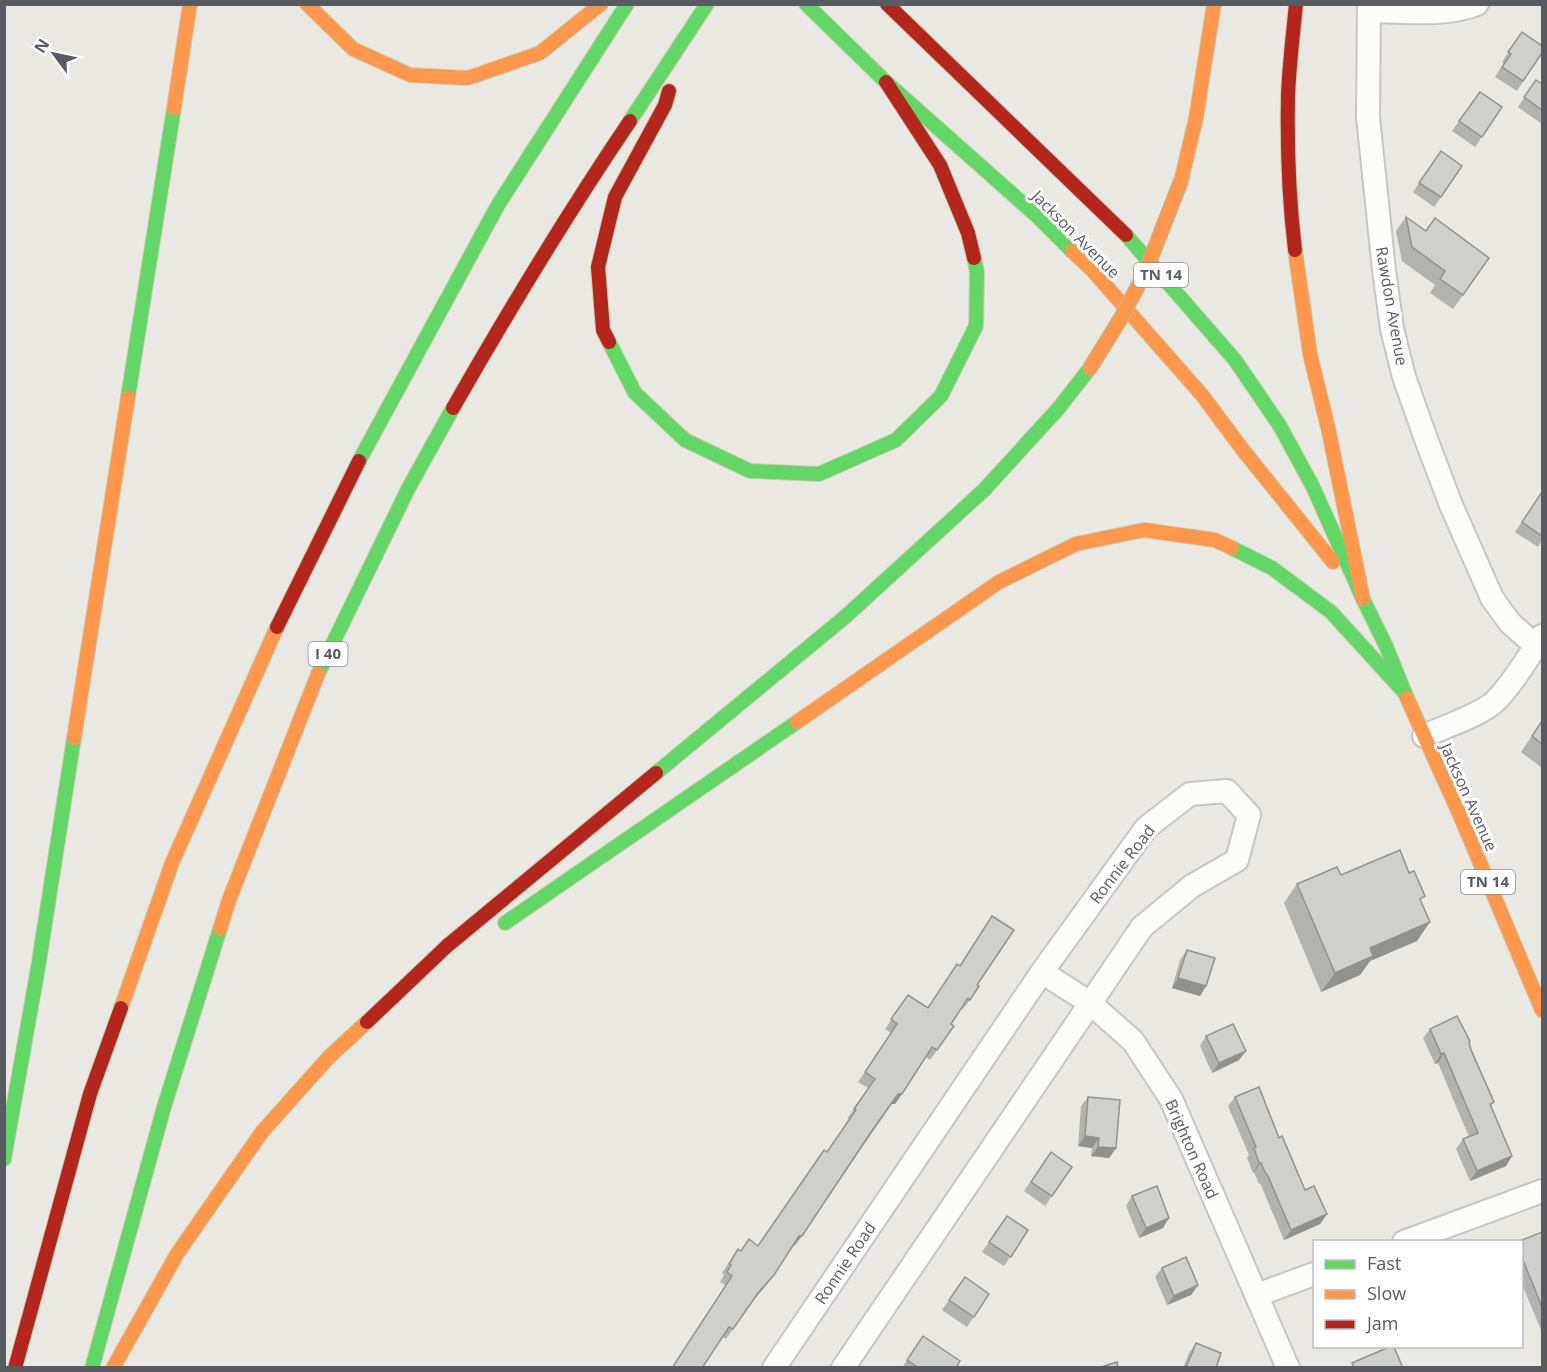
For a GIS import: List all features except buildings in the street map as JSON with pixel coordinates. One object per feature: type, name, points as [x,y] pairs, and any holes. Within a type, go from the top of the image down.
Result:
[{"type":"main road","points":[[4,1159],[40,956],[190,4]]},
{"type":"main road","points":[[308,4],[353,49],[372,58],[410,75],[468,78],[540,53],[601,4]]},
{"type":"main road","points":[[15,1368],[90,1094],[172,863],[276,628],[359,461],[498,205],[627,4]]},
{"type":"main road","name":"I 40","points":[[93,1368],[164,1107],[229,900],[316,678],[408,489],[502,322],[589,182],[707,4]]},
{"type":"main road","name":"Jackson Avenue","points":[[806,4],[886,82],[1022,202],[1093,271],[1202,395],[1243,450],[1363,599]]},
{"type":"main road","name":"Jackson Avenue","points":[[887,4],[1126,235],[1236,360],[1280,426],[1312,487],[1386,646],[1542,1010]]},
{"type":"main road","points":[[113,1368],[177,1254],[262,1132],[329,1056],[447,946],[845,617],[984,490],[1058,409],[1090,368],[1121,318],[1145,273],[1181,181],[1196,118],[1214,4]]},
{"type":"main road","points":[[1296,4],[1288,96],[1292,224],[1310,354],[1329,432],[1363,599]]},
{"type":"main road","points":[[682,42],[665,105],[615,197],[598,267],[603,330],[635,393],[684,440],[750,471],[819,474],[896,440],[941,396],[976,326],[977,272],[968,233],[940,165],[886,82]]},
{"type":"main road","points":[[499,927],[999,582],[1076,544],[1144,530],[1215,540],[1272,568],[1331,612],[1405,693]]},
{"type":"main road","points":[[329,1056],[450,962]]},
{"type":"street","points":[[1369,8],[1449,12],[1477,4]]},
{"type":"street","name":"Rawdon Avenue","points":[[1369,8],[1368,117],[1392,329],[1404,377],[1451,505],[1492,598],[1510,623],[1539,641]]},
{"type":"street","points":[[1424,736],[1492,703],[1506,688],[1539,641]]},
{"type":"street","name":"Ronnie Road","points":[[774,1368],[1042,972],[1146,828],[1190,794],[1227,791],[1249,815],[1237,860],[1192,886],[1142,927],[843,1368]]},
{"type":"street","name":"Brighton Road","points":[[1042,972],[1090,1003],[1134,1041],[1170,1099],[1288,1368]]},
{"type":"street","points":[[1409,1240],[1542,1191]]},
{"type":"street","points":[[1257,1295],[1313,1274]]},
{"type":"traffic: fast","points":[[359,461],[498,205],[627,4]]},
{"type":"traffic: fast","points":[[630,121],[707,4]]},
{"type":"traffic: fast","points":[[806,4],[886,82],[1038,217],[1072,251]]},
{"type":"traffic: fast","points":[[128,397],[174,108]]},
{"type":"traffic: fast","points":[[1126,235],[1235,360],[1280,426],[1313,487],[1386,646],[1407,698]]},
{"type":"traffic: fast","points":[[609,342],[635,393],[685,440],[750,471],[819,474],[896,440],[941,396],[976,326],[977,272],[974,258]]},
{"type":"traffic: fast","points":[[656,773],[845,617],[984,490],[1058,409],[1090,368]]},
{"type":"traffic: fast","points":[[318,674],[408,489],[453,408]]},
{"type":"traffic: fast","points":[[1232,548],[1272,568],[1331,612],[1405,693]]},
{"type":"traffic: fast","points":[[505,923],[797,722]]},
{"type":"traffic: fast","points":[[4,1159],[38,968],[74,738]]},
{"type":"traffic: fast","points":[[92,1368],[164,1107],[220,929]]},
{"type":"traffic: slow","points":[[174,108],[190,4]]},
{"type":"traffic: slow","points":[[307,4],[353,49],[410,75],[468,78],[540,53],[601,4]]},
{"type":"traffic: slow","points":[[1181,181],[1196,118],[1214,4]]},
{"type":"traffic: slow","points":[[1090,368],[1145,273],[1181,181]]},
{"type":"traffic: slow","points":[[1295,250],[1310,354],[1329,432],[1363,599]]},
{"type":"traffic: slow","points":[[1072,251],[1093,271],[1202,395],[1333,562]]},
{"type":"traffic: slow","points":[[74,738],[128,397]]},
{"type":"traffic: slow","points":[[797,722],[999,582],[1076,544],[1144,530],[1215,540],[1232,548]]},
{"type":"traffic: slow","points":[[121,1008],[172,863],[277,627]]},
{"type":"traffic: slow","points":[[220,929],[229,900],[318,674]]},
{"type":"traffic: slow","points":[[1407,698],[1459,813],[1542,1010]]},
{"type":"traffic: slow","points":[[113,1368],[177,1254],[262,1132],[329,1057],[367,1022]]},
{"type":"traffic: jam","points":[[887,4],[1126,235]]},
{"type":"traffic: jam","points":[[1295,250],[1290,193],[1288,116],[1289,74],[1296,4]]},
{"type":"traffic: jam","points":[[886,82],[940,165],[968,233],[974,258]]},
{"type":"traffic: jam","points":[[609,342],[603,330],[598,267],[615,197],[665,105],[669,91]]},
{"type":"traffic: jam","points":[[453,408],[539,263],[630,121]]},
{"type":"traffic: jam","points":[[277,627],[359,461]]},
{"type":"traffic: jam","points":[[367,1022],[447,946],[656,773]]},
{"type":"traffic: jam","points":[[15,1368],[90,1094],[121,1008]]}]
